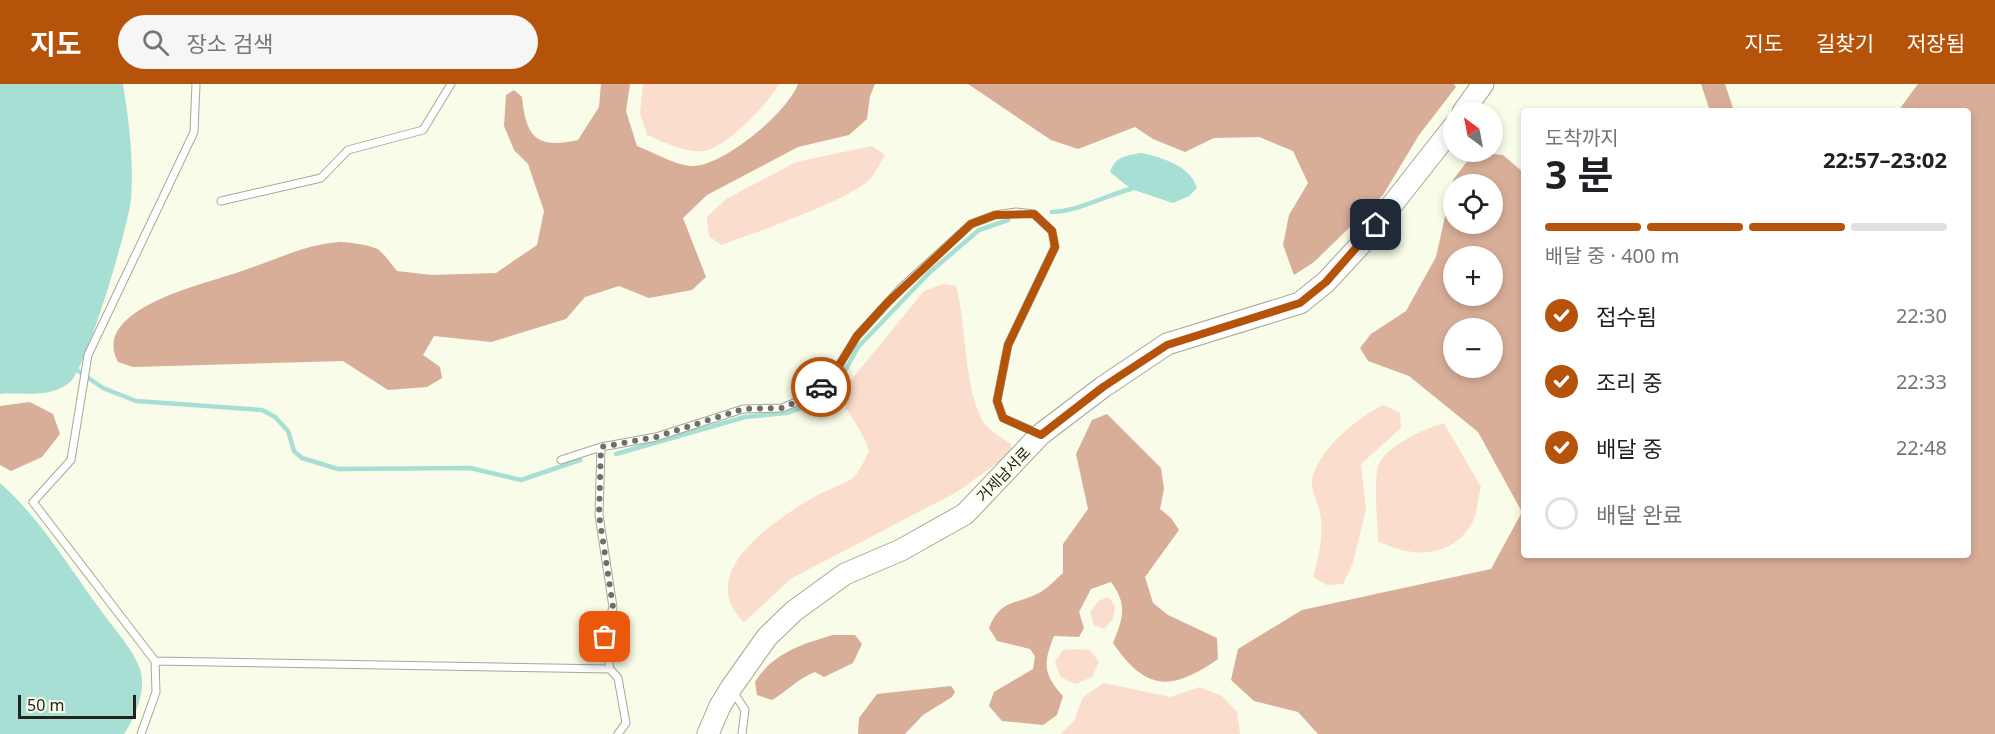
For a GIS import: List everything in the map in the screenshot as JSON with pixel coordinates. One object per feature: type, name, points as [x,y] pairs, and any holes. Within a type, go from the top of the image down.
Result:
[{"type":"main road","points":[[1470,102],[1483,84]]},
{"type":"main road","name":"거제남서로","points":[[708,734],[731,688],[767,637],[794,611],[844,574],[901,550],[965,514],[1041,435],[1103,387],[1167,345],[1300,303],[1326,282],[1362,243],[1443,140]]},
{"type":"lane","points":[[141,734],[156,692],[155,661],[33,501],[71,460],[88,355],[194,132],[196,84]]},
{"type":"lane","points":[[221,201],[321,178],[348,150],[423,130],[451,84]]},
{"type":"lane","points":[[561,460],[601,447],[656,437],[743,409],[782,408],[811,396],[832,377],[857,336],[902,287],[971,224],[995,215],[1016,212],[1034,214],[1043,221],[1052,231],[1055,247],[1008,345],[997,401],[1003,418],[1041,435]]},
{"type":"lane","points":[[601,447],[599,515],[613,607],[605,637],[610,669],[618,678],[626,723],[618,734]]},
{"type":"lane","points":[[155,661],[610,669]]},
{"type":"lane","points":[[731,688],[745,710],[742,734]]},
{"type":"shaded area","points":[[601,84],[630,84],[626,111],[637,146],[690,166],[719,158],[752,137],[781,109],[798,84],[875,84],[870,96],[867,119],[849,135],[798,147],[707,195],[683,218],[706,277],[692,290],[649,298],[619,286],[585,297],[566,319],[491,342],[434,336],[423,355],[440,367],[442,378],[427,387],[388,390],[343,361],[133,367],[118,362],[114,343],[120,327],[136,313],[157,301],[327,243],[354,243],[379,250],[397,271],[432,275],[496,273],[537,245],[544,211],[528,164],[514,150],[504,126],[506,95],[514,90],[522,97],[527,122],[536,137],[553,143],[564,142],[578,140],[599,107]]},
{"type":"shaded area","points":[[643,84],[779,84],[746,124],[724,142],[704,151],[697,151],[674,146],[647,135],[640,113]]},
{"type":"shaded area","points":[[968,84],[1454,84],[1456,87],[1419,135],[1383,195],[1314,262],[1294,275],[1283,245],[1289,215],[1308,183],[1293,151],[1259,137],[1214,138],[1185,152],[1153,139],[1135,127],[1078,149],[1051,140]]},
{"type":"shaded area","points":[[1701,84],[1725,84],[1733,108],[1709,108]]},
{"type":"shaded area","points":[[1918,84],[1995,84],[1995,734],[1318,734],[1298,712],[1254,701],[1231,680],[1238,649],[1302,610],[1491,569],[1521,514],[1521,558],[1971,558],[1971,108],[1900,108]]},
{"type":"shaded area","points":[[872,146],[885,155],[870,179],[860,187],[800,216],[721,245],[709,236],[707,217],[726,199],[796,162]]},
{"type":"shaded area","points":[[1503,155],[1521,170],[1521,510],[1478,432],[1409,376],[1368,361],[1360,348],[1371,334],[1406,311],[1436,257],[1443,225],[1443,234],[1503,234],[1503,174],[1458,174],[1466,162],[1503,162]]},
{"type":"shaded area","points":[[943,284],[956,286],[971,389],[982,420],[991,430],[1011,444],[1011,453],[957,492],[792,578],[744,622],[731,604],[728,585],[733,567],[745,550],[779,519],[814,497],[852,479],[857,474],[869,452],[839,395],[924,291]]},
{"type":"shaded area","points":[[30,402],[53,414],[60,434],[42,457],[11,471],[0,465],[0,406]]},
{"type":"shaded area","points":[[1384,405],[1400,413],[1401,428],[1361,464],[1366,509],[1353,563],[1343,584],[1327,585],[1313,577],[1321,537],[1320,512],[1312,485],[1314,473],[1328,449],[1350,427]]},
{"type":"shaded area","points":[[1107,414],[1161,468],[1164,489],[1160,509],[1171,518],[1179,530],[1145,577],[1153,603],[1168,615],[1217,638],[1218,659],[1202,670],[1173,681],[1149,678],[1137,671],[1113,643],[1121,619],[1122,605],[1111,582],[1091,589],[1079,612],[1084,628],[1079,637],[1054,636],[1048,654],[1047,668],[1048,675],[1063,696],[1057,715],[1043,725],[1002,721],[989,706],[994,692],[1033,669],[1035,656],[1030,649],[997,641],[989,628],[993,619],[1003,608],[1040,592],[1063,573],[1063,544],[1088,509],[1076,454],[1092,420]]},
{"type":"shaded area","points":[[1444,423],[1481,487],[1472,523],[1464,535],[1442,549],[1417,552],[1390,547],[1378,541],[1376,478],[1380,462],[1391,449],[1399,444],[1418,433]]},
{"type":"shaded area","points":[[1109,597],[1115,607],[1113,619],[1104,629],[1094,625],[1090,613],[1098,601]]},
{"type":"shaded area","points":[[833,635],[855,635],[862,644],[853,663],[824,677],[815,672],[772,700],[757,695],[755,682],[770,664],[799,646]]},
{"type":"shaded area","points":[[1063,650],[1090,650],[1099,662],[1092,677],[1075,684],[1061,677],[1055,662]]},
{"type":"shaded area","points":[[1104,683],[1170,697],[1200,687],[1222,696],[1237,712],[1240,734],[1060,734],[1074,721],[1083,697]]},
{"type":"shaded area","points":[[951,686],[955,692],[952,697],[923,715],[905,734],[858,734],[859,718],[877,694]]},
{"type":"water","points":[[0,84],[123,84],[125,98],[132,170],[131,199],[106,294],[87,350],[71,381],[64,387],[37,394],[0,394]]},
{"type":"water","points":[[1142,153],[1175,164],[1189,174],[1197,188],[1189,196],[1173,203],[1131,189],[1110,172],[1119,159]]},
{"type":"water","points":[[0,483],[42,528],[123,639],[137,662],[142,677],[141,694],[136,712],[124,734],[0,734]]},
{"type":"waterway","points":[[1052,212],[1082,206],[1131,189]]},
{"type":"waterway","points":[[616,454],[745,417],[786,413],[804,407],[841,378],[858,347],[930,272],[979,230],[1008,220]]},
{"type":"waterway","points":[[77,370],[103,388],[136,401],[262,410],[275,417],[288,431],[294,451],[302,458],[338,469],[470,468],[521,480],[580,460]]},
{"type":"way so far","points":[[605,637],[613,607],[599,515],[601,447],[656,437],[743,409],[782,408],[811,396],[821,387]]},
{"type":"route","points":[[821,387],[832,377],[857,336],[902,287],[971,224],[995,215],[1016,212],[1034,214],[1052,231],[1055,247],[1008,345],[997,401],[1003,418],[1041,435],[1103,387],[1167,345],[1300,303],[1326,282],[1376,225]]}]
